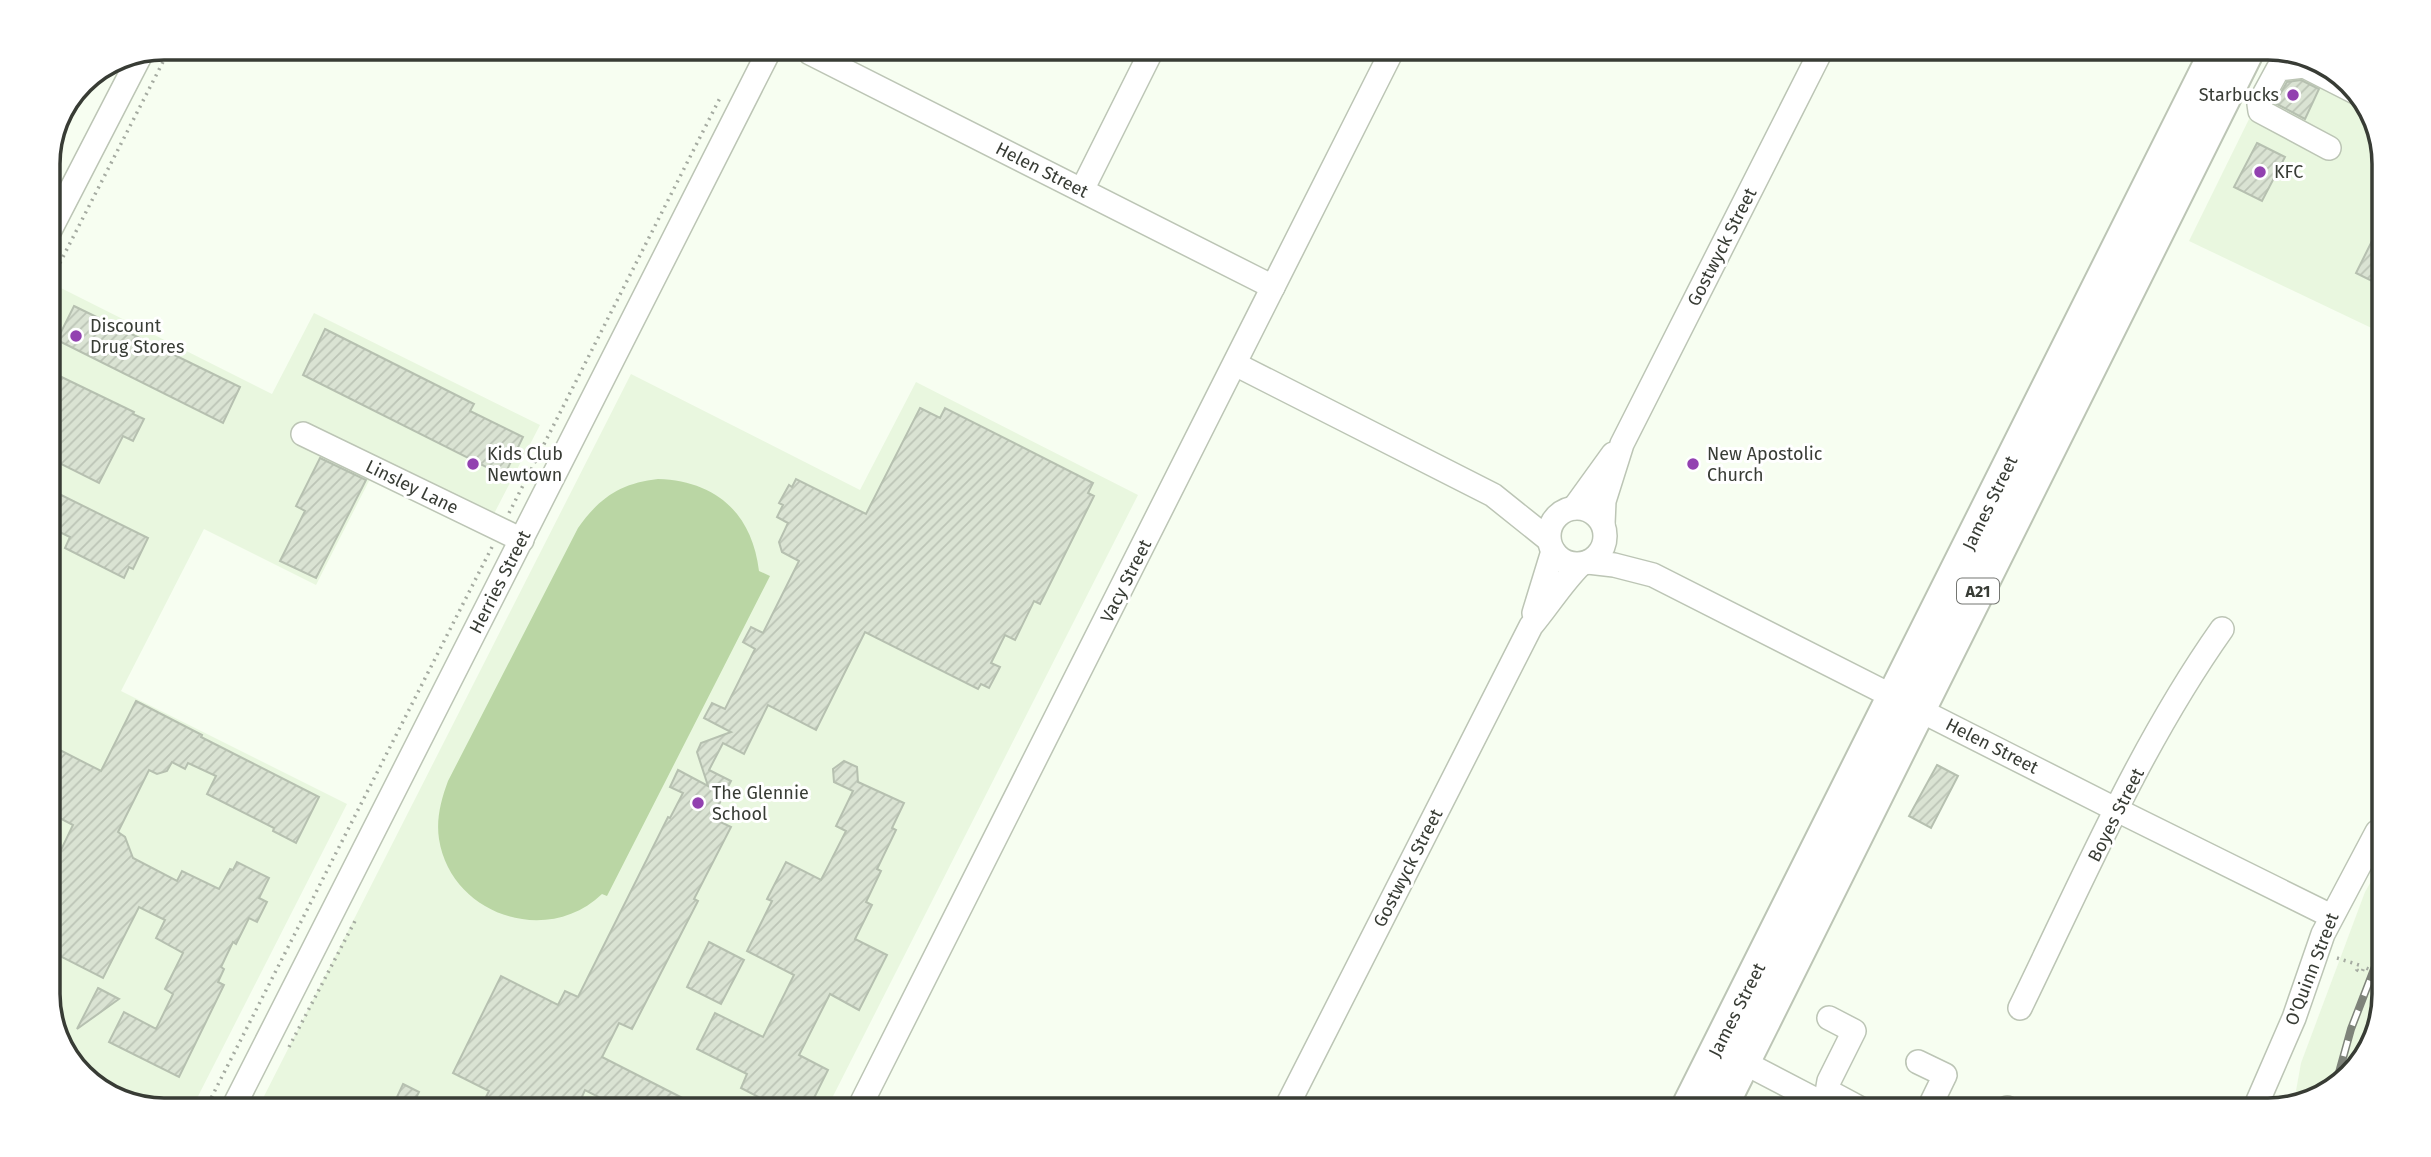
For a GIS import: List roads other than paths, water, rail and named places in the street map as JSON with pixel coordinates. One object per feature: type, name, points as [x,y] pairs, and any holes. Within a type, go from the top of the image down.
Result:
[{"type":"highway","name":"James Street","points":[[1725,1098],[1907,702],[2213,60]]},
{"type":"highway","name":"James Street","points":[[1693,1098],[1907,702],[2242,60]]},
{"type":"street","name":"Herries Street","points":[[238,1098],[764,60]]},
{"type":"street","name":"Helen Street","points":[[824,60],[1273,287]]},
{"type":"street","points":[[1082,190],[1148,60]]},
{"type":"street","name":"Vacy Street","points":[[864,1098],[1387,60]]},
{"type":"street","name":"Gostwyck Street","points":[[1604,528],[1604,501],[1622,444],[1816,60]]},
{"type":"street","points":[[60,211],[135,63]]},
{"type":"street","points":[[2304,66],[2278,69],[2259,104],[2260,111],[2329,148]]},
{"type":"street","points":[[2304,66],[2325,77]]},
{"type":"street","points":[[1236,364],[1493,495],[1539,509],[1591,511],[1604,528],[1602,550],[1584,564],[1562,561],[1551,545],[1493,495]]},
{"type":"street","name":"Linsley Lane","points":[[303,434],[522,540]]},
{"type":"street","name":"Gostwyck Street","points":[[1569,509],[1622,444]]},
{"type":"street","points":[[1551,545],[1552,522],[1569,509]]},
{"type":"street","name":"Helen Street","points":[[1604,528],[1653,575]]},
{"type":"street","name":"Gostwyck Street","points":[[1531,626],[1535,604],[1548,573],[1551,545]]},
{"type":"street","name":"Helen Street","points":[[1584,564],[1614,565],[1653,575],[2331,916]]},
{"type":"street","name":"Gostwyck Street","points":[[1291,1098],[1531,626],[1546,609],[1563,581],[1584,564]]},
{"type":"street","name":"Boyes Street","points":[[2020,1008],[2117,810],[2189,676],[2222,629]]},
{"type":"street","name":"O'Quinn Street","points":[[2259,1098],[2294,1018],[2331,916],[2372,841]]},
{"type":"street","points":[[1826,1097],[1829,1081],[1854,1031],[1829,1018]]},
{"type":"street","points":[[1742,1062],[1812,1098]]},
{"type":"street","points":[[1918,1062],[1945,1075],[1934,1098]]},
{"type":"street","points":[[1823,1098],[1835,1095],[1841,1098]]},
{"type":"railway","points":[[2340,1067],[2351,1029],[2372,974]]},
{"type":"place","name":"Starbucks","points":[[2293,95]]},
{"type":"place","name":"KFC","points":[[2260,172]]},
{"type":"place","name":"Discount Drug Stores","points":[[76,336]]},
{"type":"place","name":"Kids Club Newtown","points":[[473,464]]},
{"type":"place","name":"New Apostolic Church","points":[[1693,464]]},
{"type":"place","name":"The Glennie School","points":[[698,803]]}]
